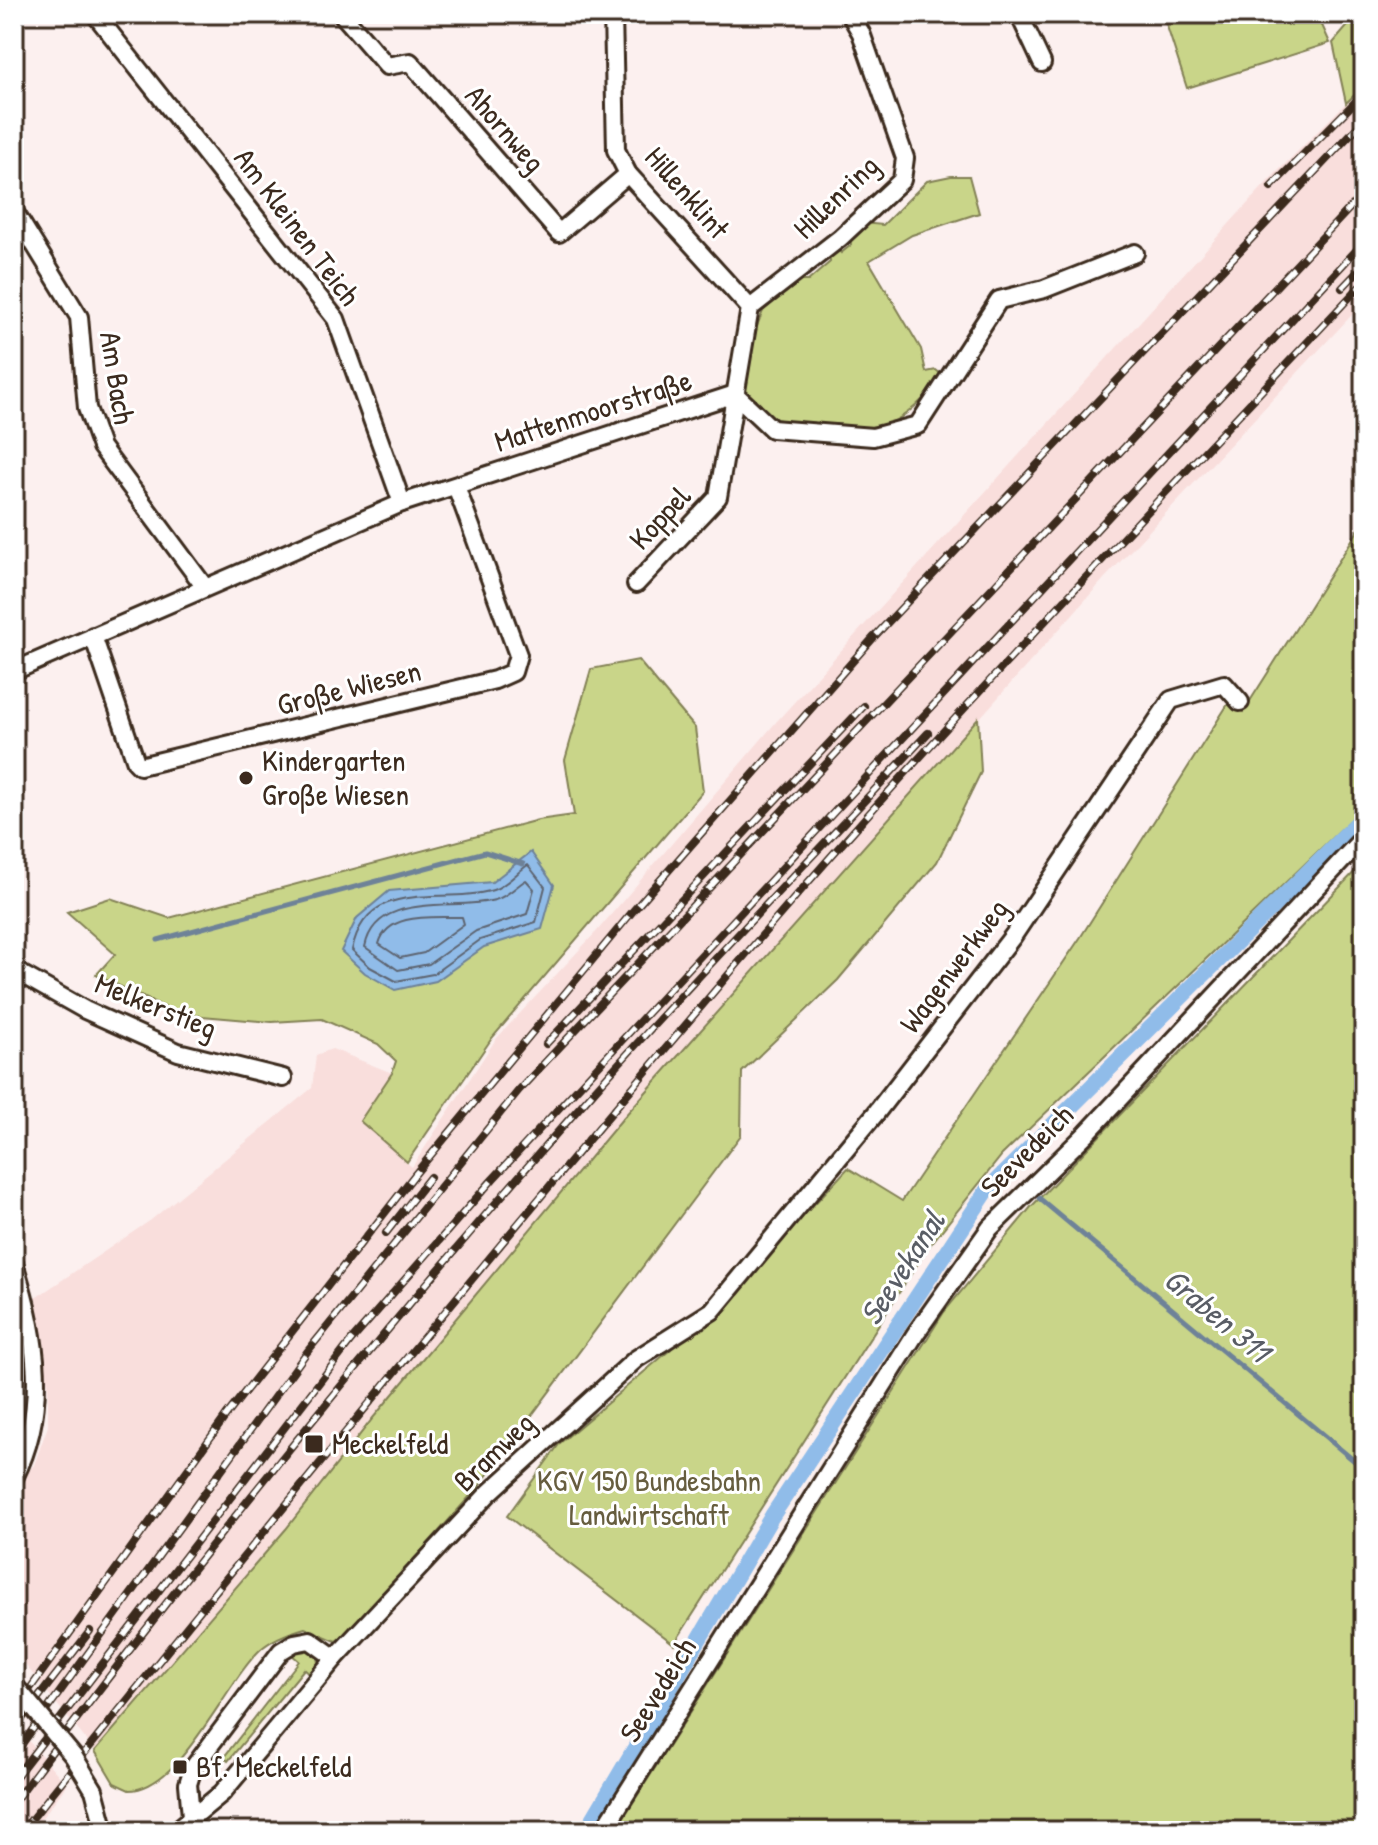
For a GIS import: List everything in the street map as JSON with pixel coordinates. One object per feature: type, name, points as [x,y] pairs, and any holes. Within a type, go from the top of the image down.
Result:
[{"type":"street","name":"Am Kleinen Teich","points":[[95,14],[336,319],[402,503]]},
{"type":"street","name":"Ahornweg","points":[[342,14],[387,66],[410,62],[559,233],[628,174]]},
{"type":"street","name":"Hillenring","points":[[750,308],[840,238],[902,180],[905,158],[861,33],[850,14]]},
{"type":"street","points":[[1019,14],[1042,63]]},
{"type":"street","name":"Hillenklint","points":[[615,15],[616,150],[628,174],[750,308]]},
{"type":"street","name":"Am Bach","points":[[14,211],[79,317],[87,408],[101,447],[204,586]]},
{"type":"street","name":"Mattenmoorstraße","points":[[14,671],[204,586],[402,503],[735,394],[772,429],[873,437],[918,425],[999,300],[1044,289],[1135,253]]},
{"type":"street","points":[[735,394],[750,308]]},
{"type":"street","name":"Koppel","points":[[636,584],[718,497],[735,394]]},
{"type":"street","name":"Große Wiesen","points":[[93,636],[136,762],[140,766],[495,680],[513,672],[518,655],[456,486]]},
{"type":"street","name":"Wagenwerkweg","points":[[712,1311],[876,1113],[1013,936],[1171,700],[1224,684],[1240,702]]},
{"type":"street","name":"Seevedeich","points":[[603,1831],[916,1333],[990,1228],[1087,1133],[1364,837]]},
{"type":"street","name":"Melkerstieg","points":[[14,970],[85,1010],[178,1052],[283,1078]]},
{"type":"street","points":[[14,1263],[24,1293],[38,1402],[31,1442],[14,1478]]},
{"type":"street","name":"Bramweg","points":[[176,1831],[222,1793],[335,1658],[489,1493],[636,1359],[712,1311]]},
{"type":"street","points":[[191,1816],[188,1784],[193,1768],[273,1659],[294,1643],[310,1640],[335,1658]]},
{"type":"street","points":[[15,1685],[74,1757],[94,1790],[105,1831]]},
{"type":"shaded area","points":[[1364,85],[1364,302],[1104,579],[623,1118],[373,1418],[286,1529],[95,1751],[14,1651],[14,1486],[34,1465],[48,1426],[48,1384],[34,1299],[151,1220],[312,1088],[316,1055],[332,1049],[392,1073],[360,1121],[412,1167],[496,1039],[597,931],[777,721],[1269,180]]},
{"type":"shaded area","points":[[14,1724],[67,1785],[32,1831],[14,1831]]},
{"type":"green space","points":[[1163,14],[1317,14],[1330,43],[1187,88]]},
{"type":"green space","points":[[1358,14],[1364,14],[1364,86],[1346,103],[1333,43]]},
{"type":"green space","points":[[969,176],[979,213],[912,235],[869,261],[921,349],[926,372],[936,370],[942,375],[929,393],[902,417],[871,429],[835,430],[797,424],[749,408],[742,384],[763,311],[797,281],[808,281],[830,262],[829,251],[836,247],[841,253],[851,245],[850,232],[862,223],[883,225],[927,181]]},
{"type":"green space","name":"KGV 150 Bundesbahn Landwirtschaft","points":[[1364,521],[1364,807],[1002,1155],[927,1249],[674,1644],[507,1516],[560,1443],[670,1350],[745,1278],[848,1168],[902,1201],[1080,938],[1228,704],[1243,712]]},
{"type":"green space","points":[[638,660],[695,728],[703,791],[492,1038],[407,1162],[360,1121],[392,1073],[396,1061],[378,1044],[322,1019],[272,1022],[179,1014],[96,975],[115,954],[67,912],[110,898],[169,918],[538,820],[574,815],[565,760],[591,669]]},
{"type":"green space","points":[[978,718],[981,772],[937,862],[838,980],[742,1072],[741,1135],[479,1486],[353,1628],[336,1641],[305,1628],[271,1642],[247,1665],[201,1732],[166,1773],[148,1785],[129,1790],[114,1783],[95,1751],[286,1529],[373,1418],[623,1118]]},
{"type":"green space","points":[[1364,862],[1364,1831],[615,1831],[944,1312],[1031,1207]]},
{"type":"green space","points":[[306,1649],[316,1653],[319,1667],[312,1676],[304,1669],[228,1761],[224,1757],[299,1661],[291,1654]]},
{"type":"water","points":[[531,852],[554,885],[542,929],[484,947],[436,981],[395,990],[365,973],[341,951],[357,918],[389,891],[492,882]]},
{"type":"waterway","name":"Seevekanal","points":[[586,1831],[772,1516],[988,1189],[1364,816]]},
{"type":"waterway","points":[[158,940],[485,852],[523,864]]},
{"type":"waterway","name":"Graben 311","points":[[1039,1198],[1364,1469]]},
{"type":"railway","points":[[1271,187],[1364,93]]},
{"type":"railway","points":[[14,1711],[226,1416],[416,1173],[633,911],[874,637],[1364,120]]},
{"type":"railway","points":[[14,1755],[307,1352],[519,1090],[1364,193]]},
{"type":"railway","points":[[14,1779],[351,1341],[493,1179],[1364,242]]},
{"type":"railway","points":[[1342,288],[1364,265]]},
{"type":"railway","points":[[22,1831],[396,1371],[777,918],[994,676],[1364,282]]},
{"type":"railway","points":[[546,1044],[864,706]]},
{"type":"railway","points":[[14,1802],[225,1529],[444,1263],[636,1045],[928,733]]},
{"type":"railway","points":[[386,1233],[430,1177]]},
{"type":"railway","points":[[14,1729],[90,1631]]},
{"type":"place","name":"Kindergarten Große Wiesen","points":[[246,778]]},
{"type":"place","name":"Meckelfeld","points":[[314,1444]]},
{"type":"place","name":"Bf. Meckelfeld","points":[[180,1767]]}]
